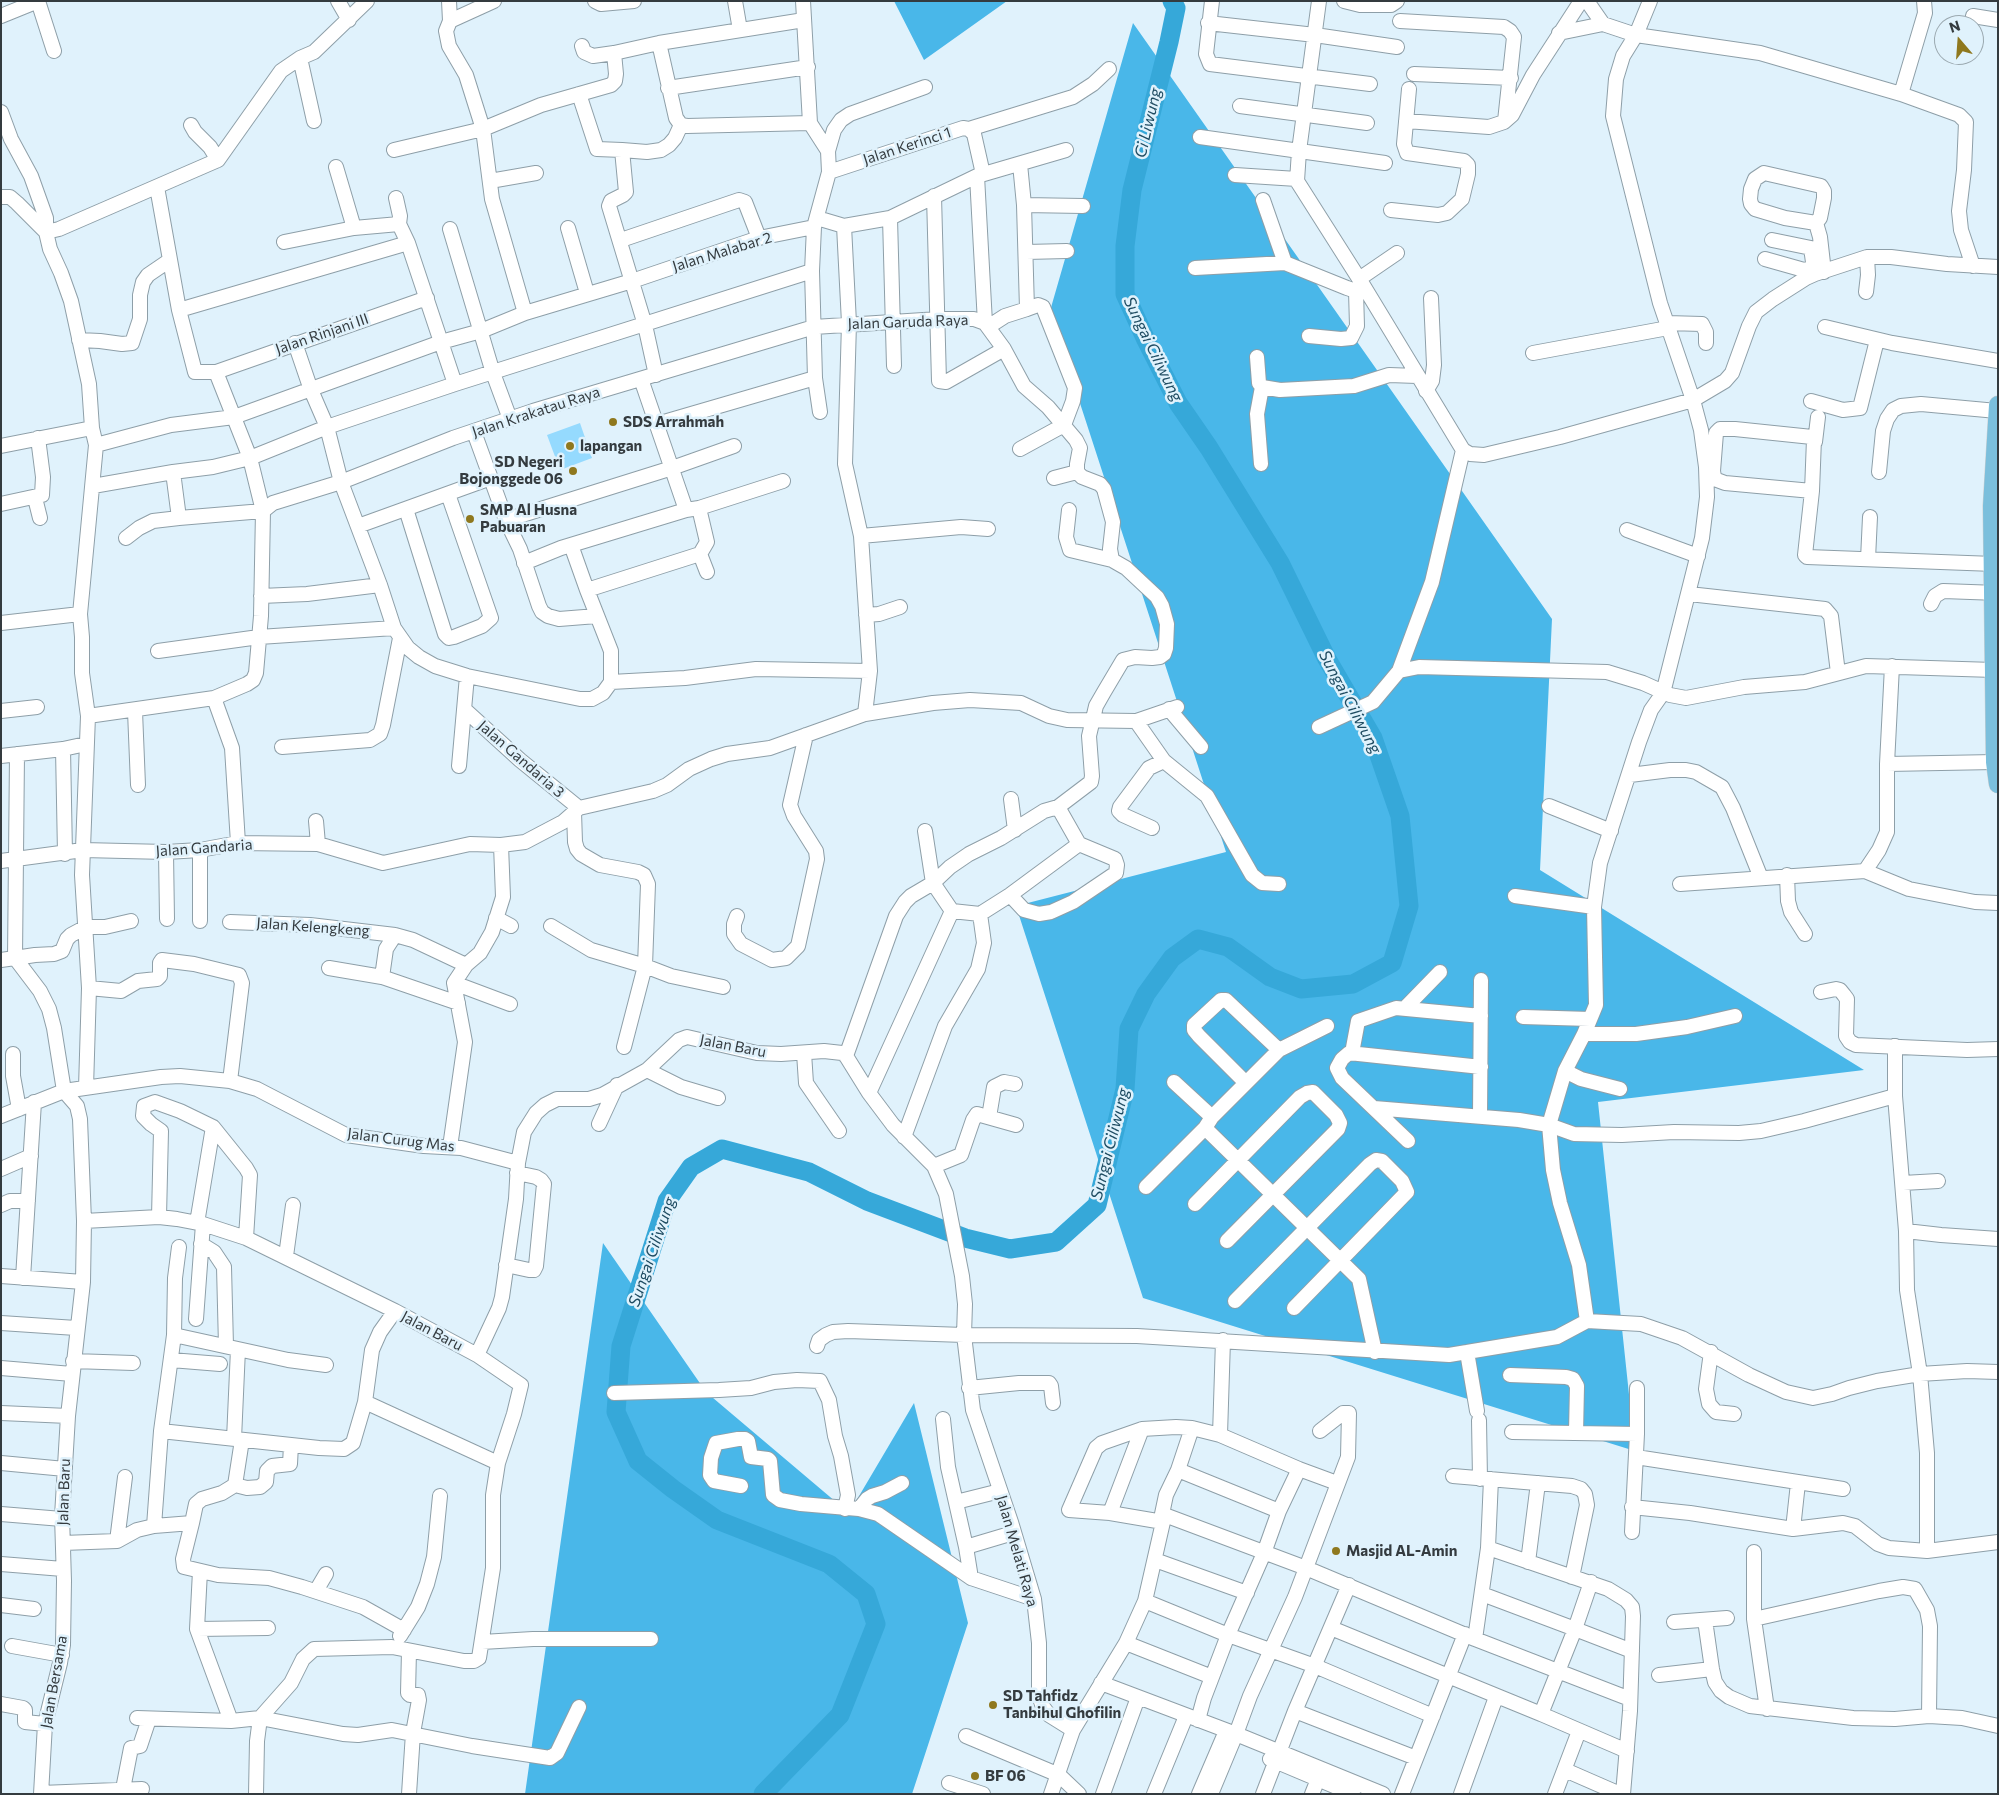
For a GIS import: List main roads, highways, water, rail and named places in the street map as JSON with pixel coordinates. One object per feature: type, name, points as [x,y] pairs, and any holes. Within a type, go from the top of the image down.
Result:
[{"type":"main road","points":[[1997,408],[1994,670],[1995,762],[1998,784]]},
{"type":"waterway","name":"Sungai Ciliwung","points":[[763,1794],[840,1715],[876,1624],[866,1594],[829,1564],[717,1520],[638,1461],[616,1412],[621,1346],[667,1201],[691,1167],[722,1149],[809,1172],[867,1201],[965,1238],[1010,1249],[1056,1242],[1097,1205],[1125,1089],[1129,1029],[1146,994],[1172,958],[1198,939],[1228,947],[1270,977],[1301,989],[1353,984],[1392,963],[1409,906],[1400,816],[1373,738],[1327,659],[1280,563],[1209,448],[1178,403],[1125,294],[1125,246],[1132,190],[1169,42],[1176,8],[1172,1]]},
{"type":"place","name":"SDS Arrahmah","points":[[613,422]]},
{"type":"place","name":"lapangan","points":[[570,446]]},
{"type":"place","name":"SD Negeri Bojonggede 06","points":[[573,471]]},
{"type":"place","name":"SMP Al Husna Pabuaran","points":[[470,519]]},
{"type":"place","name":"Masjid AL-Amin","points":[[1336,1551]]},
{"type":"place","name":"SD Tahfidz Tanbihul Ghofilin","points":[[993,1705]]},
{"type":"place","name":"BF 06","points":[[975,1776]]},
{"type":"water label","name":"Ci Liwung","points":[[1148,123]]}]
